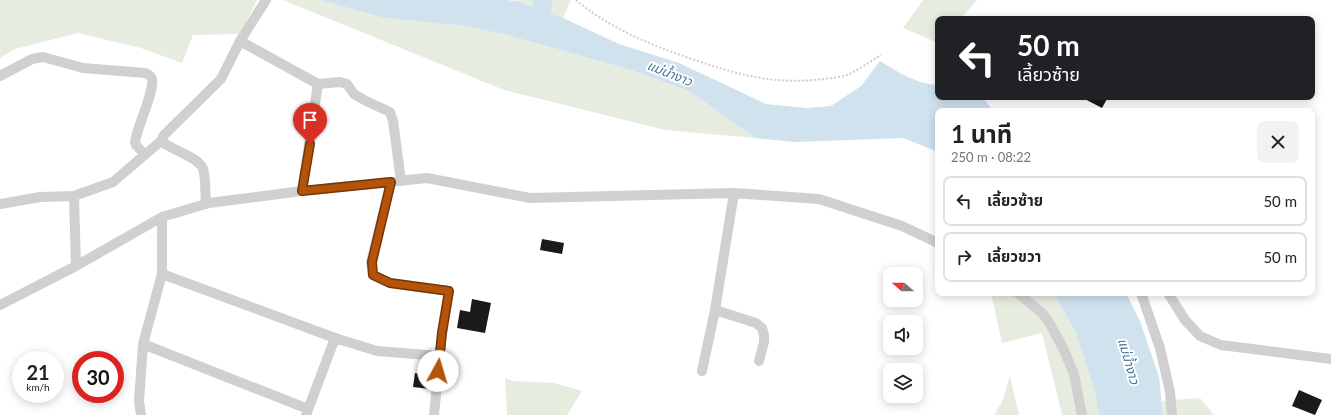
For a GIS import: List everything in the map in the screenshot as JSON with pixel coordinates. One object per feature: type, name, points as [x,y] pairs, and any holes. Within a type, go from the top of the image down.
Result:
[{"type":"street","points":[[0,204],[40,197],[74,196],[113,182],[161,141],[164,135],[221,78],[240,41],[266,0]]},
{"type":"street","points":[[240,41],[318,84],[340,82],[347,84],[354,94],[366,102],[390,112],[393,121],[396,182],[372,262],[373,275],[390,283],[449,291],[434,415]]},
{"type":"street","points":[[0,76],[32,59],[43,56],[83,68],[145,73],[152,79],[150,93],[135,142],[145,155]]},
{"type":"street","points":[[302,191],[318,84]]},
{"type":"street","points":[[161,141],[167,146],[199,162],[203,169],[206,204]]},
{"type":"street","points":[[0,305],[76,266],[162,217],[206,204],[302,191],[426,178],[530,198],[734,193],[819,200],[902,226],[935,242]]},
{"type":"street","points":[[702,371],[716,310],[734,193]]},
{"type":"street","points":[[74,196],[76,266]]},
{"type":"street","points":[[141,415],[139,401],[143,344],[162,274],[162,217]]},
{"type":"street","points":[[162,274],[336,338],[377,351],[440,356]]},
{"type":"street","points":[[1022,296],[1042,313],[1057,336],[1074,374],[1082,415]]},
{"type":"street","points":[[1142,296],[1160,348],[1170,392],[1172,415]]},
{"type":"street","points":[[1170,296],[1185,320],[1200,336],[1221,345],[1331,359]]},
{"type":"street","points":[[716,310],[756,323],[762,328],[764,342],[759,361]]},
{"type":"street","points":[[143,344],[307,412],[336,338]]},
{"type":"path","points":[[576,0],[598,17],[625,33],[719,69],[751,77],[773,80],[801,81],[832,78],[848,74],[881,55]]},
{"type":"shaded area","points":[[0,0],[257,0],[240,34],[193,35],[182,63],[141,48],[78,33],[15,49],[0,58]]},
{"type":"shaded area","points":[[283,0],[320,0],[384,18],[465,26],[507,35],[631,70],[689,91],[755,138],[665,130],[504,90]]},
{"type":"shaded area","points":[[517,0],[571,0],[563,18]]},
{"type":"shaded area","points":[[923,0],[977,0],[963,16],[935,16],[935,42],[903,28]]},
{"type":"shaded area","points":[[992,296],[1056,296],[1076,333],[1094,389],[1099,415],[1062,415],[1042,333],[1002,343]]},
{"type":"shaded area","points":[[1010,376],[1019,415],[994,415],[1002,402]]},
{"type":"shaded area","points":[[505,378],[513,381],[554,383],[582,391],[567,415],[507,415]]},
{"type":"shaded area","points":[[1200,398],[1214,415],[1163,415],[1162,401]]},
{"type":"water","name":"แม่น้ำงาว","points":[[320,0],[517,1],[563,18],[619,44],[679,63],[766,104],[807,108],[831,106],[861,86],[880,61],[915,80],[935,85],[935,100],[985,100],[991,108],[935,108],[935,151],[903,138],[796,142],[755,138],[689,91],[631,70],[507,35],[465,26],[384,18]]},
{"type":"water","name":"แม่น้ำงาว","points":[[1056,296],[1128,296],[1140,321],[1159,377],[1163,415],[1099,415],[1094,389],[1076,333]]},
{"type":"building","points":[[1087,100],[1106,100],[1102,108]]},
{"type":"building","points":[[542,239],[564,243],[562,254],[540,250]]},
{"type":"building","points":[[472,299],[491,303],[485,333],[457,328],[460,310],[470,312]]},
{"type":"building","points":[[421,366],[432,367],[430,389],[413,387],[415,373],[420,374]]},
{"type":"building","points":[[1299,390],[1322,400],[1315,415],[1292,406]]},
{"type":"waterway","points":[[538,28],[543,0]]},
{"type":"route","points":[[310,144],[302,191],[391,182],[372,262],[373,275],[390,283],[449,291],[442,333],[438,371]]}]
